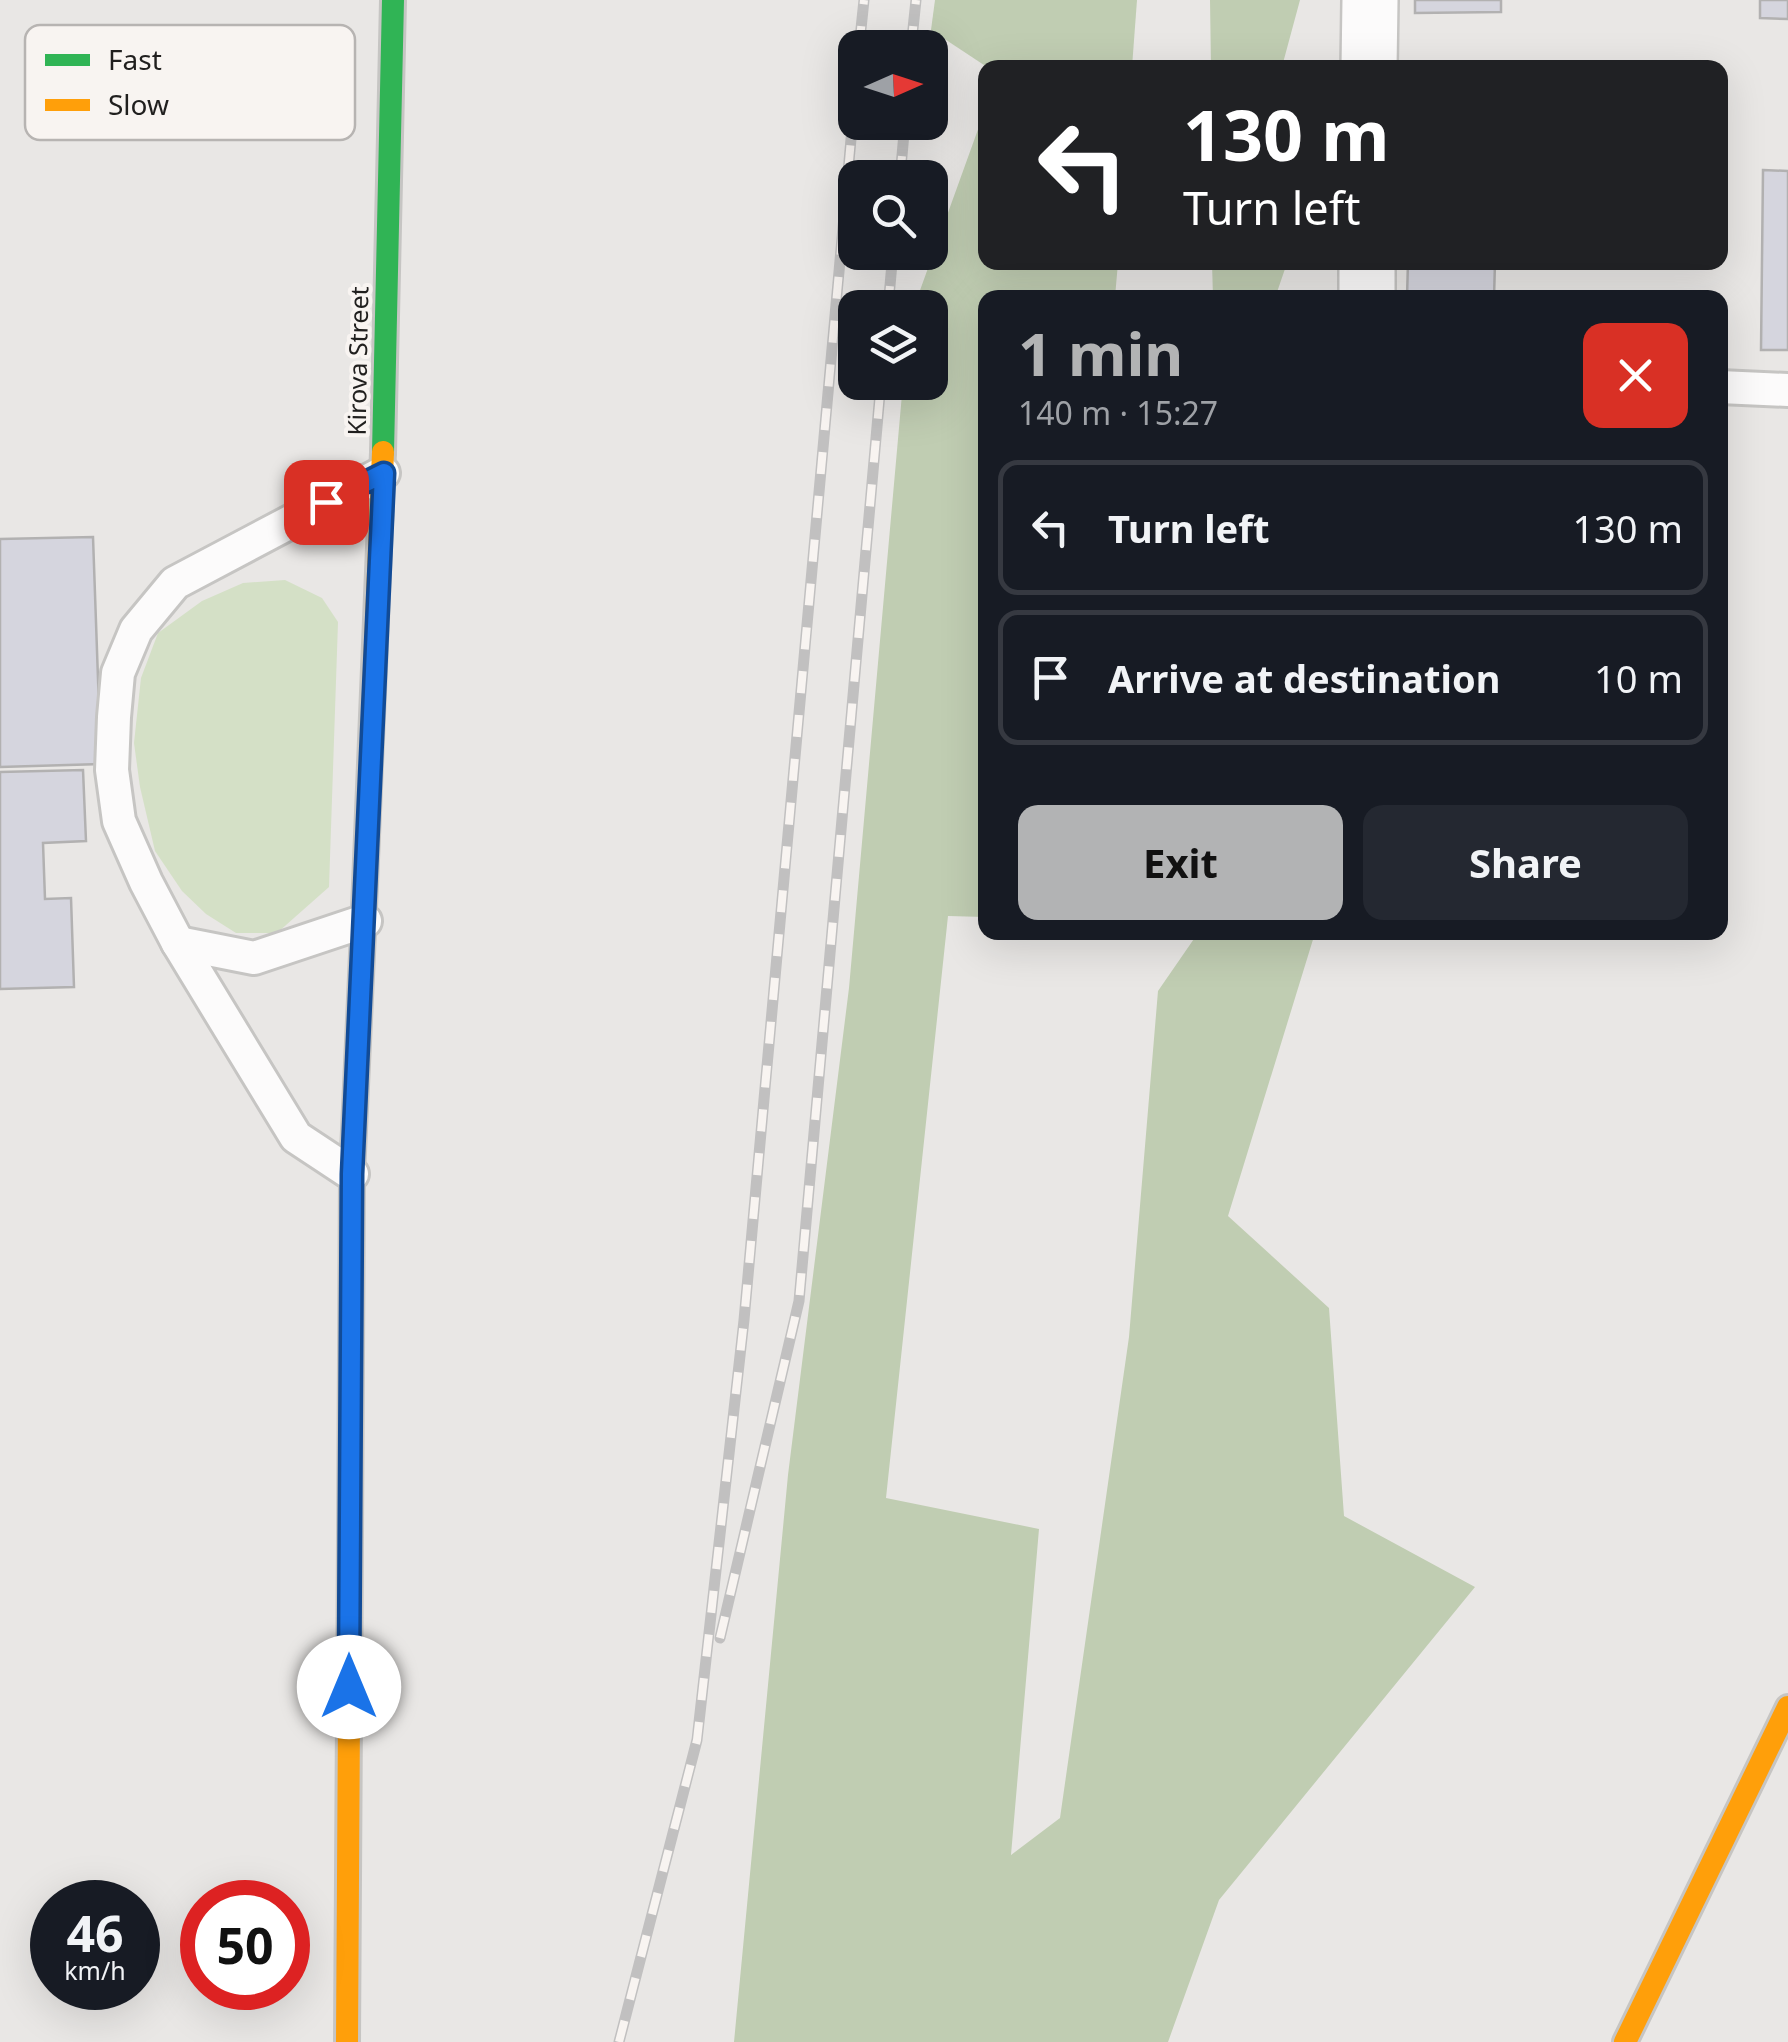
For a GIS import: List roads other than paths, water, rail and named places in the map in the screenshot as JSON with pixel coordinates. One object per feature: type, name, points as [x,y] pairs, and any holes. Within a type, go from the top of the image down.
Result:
[{"type":"main road","name":"Kirova Street","points":[[347,2042],[352,1174],[384,473],[393,0]]},
{"type":"main road","points":[[1625,2042],[1788,1706]]},
{"type":"street","points":[[1369,60],[1370,0]]},
{"type":"lane","points":[[1728,386],[1788,390]]},
{"type":"lane","points":[[352,1174],[296,1137],[178,943],[146,882],[119,821],[112,770],[114,717],[118,673],[136,630],[176,583],[384,473]]},
{"type":"lane","points":[[178,943],[254,958],[365,921]]},
{"type":"railway","points":[[861,30],[864,0]]},
{"type":"railway","points":[[913,30],[916,0]]},
{"type":"railway","points":[[619,2042],[697,1740],[744,1320],[851,140]]},
{"type":"railway","points":[[902,160],[903,140]]},
{"type":"railway","points":[[890,290],[891,270]]},
{"type":"railway","points":[[720,1638],[799,1301],[879,400]]}]
